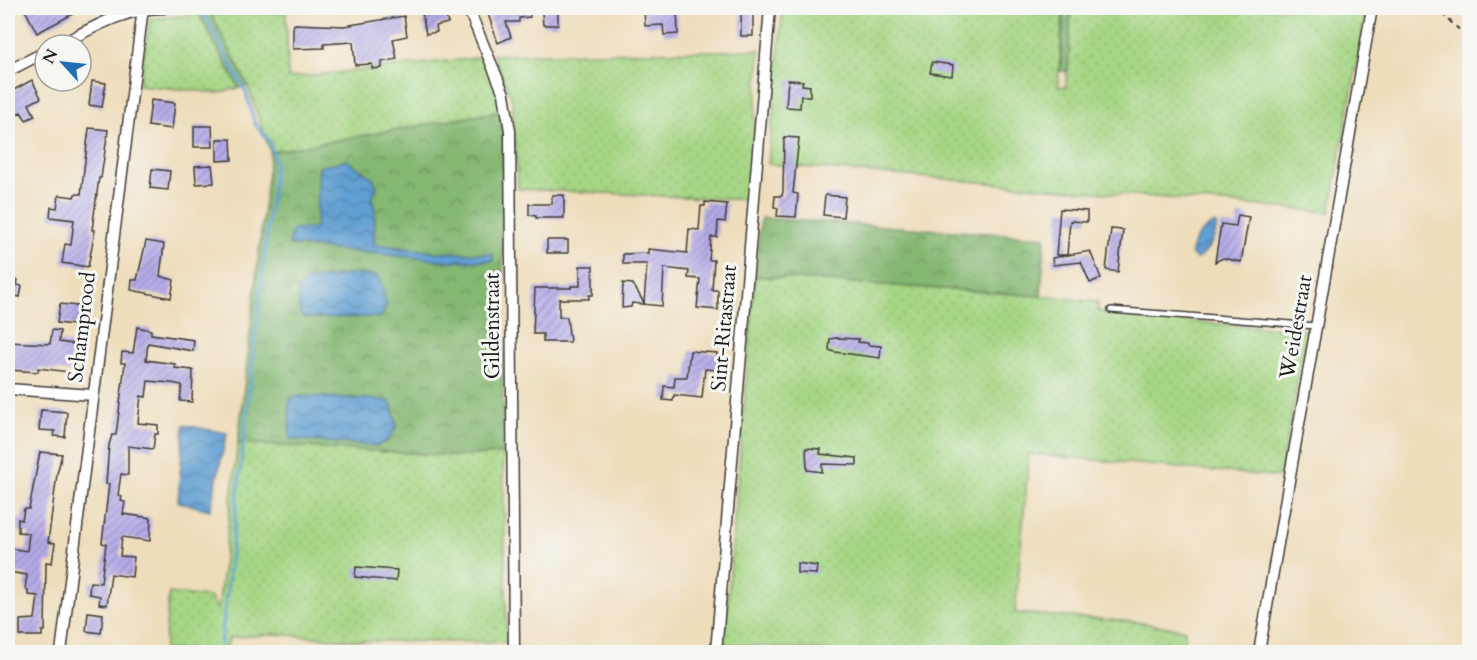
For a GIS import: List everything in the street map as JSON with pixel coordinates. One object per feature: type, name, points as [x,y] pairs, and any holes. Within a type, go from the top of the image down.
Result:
[{"type":"street","points":[[83,33],[124,12],[143,8],[164,8]]},
{"type":"street","name":"Schamprood","points":[[61,652],[143,8]]},
{"type":"street","name":"Gildenstraat","points":[[468,8],[504,93],[510,131],[514,652]]},
{"type":"street","name":"Sint-Ritastraat","points":[[716,652],[770,8]]},
{"type":"street","name":"Weidestraat","points":[[1259,652],[1372,8]]},
{"type":"street","points":[[8,70],[33,58]]},
{"type":"street","points":[[8,389],[93,395]]},
{"type":"lane","points":[[1112,310],[1316,326]]},
{"type":"path","points":[[1436,8],[1470,40]]},
{"type":"green space","points":[[783,8],[1063,8],[1058,86],[1066,87],[1071,8],[1367,8],[1330,212],[768,164]]},
{"type":"green space","points":[[1064,8],[1071,8],[1068,71],[1060,71]]},
{"type":"green space","points":[[286,12],[288,78],[484,57],[503,111],[270,152],[248,86],[211,14]]},
{"type":"green space","points":[[199,14],[239,88],[218,93],[139,85],[150,19]]},
{"type":"green space","points":[[199,14],[211,14],[248,86],[239,88]]},
{"type":"green space","points":[[760,50],[749,200],[518,189],[512,99],[493,55]]},
{"type":"green space","points":[[503,111],[503,454],[457,456],[238,443],[270,152]]},
{"type":"green space","points":[[761,218],[1045,237],[1041,296],[755,276]]},
{"type":"green space","points":[[755,276],[1041,296],[1098,302],[1098,311],[1132,317],[1307,331],[1280,477],[1029,454],[1015,613],[1137,622],[1185,630],[1184,648],[1200,652],[847,652],[724,644]]},
{"type":"green space","points":[[238,443],[457,456],[503,454],[507,642],[365,641],[274,634],[229,638],[226,652],[164,650],[169,593],[210,597],[218,610]]},
{"type":"water","points":[[346,160],[373,178],[377,188],[372,198],[375,211],[374,244],[438,252],[493,254],[493,261],[449,261],[289,245],[293,229],[310,229],[316,226],[319,167]]},
{"type":"water","points":[[1216,223],[1216,232],[1211,244],[1204,254],[1196,259],[1191,254],[1193,244],[1203,231]]},
{"type":"water","points":[[352,274],[374,275],[380,278],[387,306],[381,317],[305,318],[300,314],[298,290],[304,281]]},
{"type":"water","points":[[293,397],[386,400],[391,403],[397,426],[388,441],[377,446],[290,439],[289,404]]},
{"type":"water","points":[[184,425],[227,433],[210,510],[178,502]]},
{"type":"building","points":[[24,8],[70,8],[73,14],[37,33]]},
{"type":"building","points":[[486,8],[529,8],[530,17],[519,18],[519,22],[506,22],[511,37],[498,43]]},
{"type":"building","points":[[546,8],[558,8],[558,25],[543,25],[542,12],[546,12]]},
{"type":"building","points":[[644,8],[677,8],[678,34],[664,35],[663,25],[645,26]]},
{"type":"building","points":[[741,8],[753,8],[753,36],[741,36]]},
{"type":"building","points":[[444,10],[448,23],[436,26],[437,32],[426,34],[422,13]]},
{"type":"building","points":[[404,16],[407,36],[393,39],[397,59],[382,62],[382,68],[372,69],[372,64],[355,65],[353,42],[324,44],[324,48],[293,49],[293,26],[295,24],[344,26]]},
{"type":"building","points":[[932,62],[953,65],[952,76],[930,73]]},
{"type":"building","points":[[32,80],[33,93],[38,93],[41,98],[29,104],[35,116],[26,120],[21,112],[10,117],[8,93]]},
{"type":"building","points":[[788,80],[803,81],[802,85],[810,86],[810,96],[801,96],[800,108],[786,107]]},
{"type":"building","points":[[93,81],[106,83],[102,107],[89,105],[90,93],[93,93]]},
{"type":"building","points":[[151,100],[175,103],[172,129],[148,126]]},
{"type":"building","points":[[194,126],[212,126],[213,147],[194,147]]},
{"type":"building","points":[[89,128],[108,130],[101,178],[99,178],[92,230],[95,230],[88,267],[62,263],[65,244],[71,245],[74,220],[50,217],[51,207],[57,208],[59,195],[74,197],[75,194],[81,194]]},
{"type":"building","points":[[784,137],[799,138],[793,193],[798,194],[796,217],[777,216],[778,208],[774,207],[775,196],[782,196],[783,192]]},
{"type":"building","points":[[217,139],[231,139],[232,160],[217,161]]},
{"type":"building","points":[[212,165],[214,183],[196,184],[195,166]]},
{"type":"building","points":[[152,169],[170,171],[168,190],[150,188]]},
{"type":"building","points":[[552,195],[564,195],[564,218],[536,218],[536,216],[529,215],[529,204],[552,204]]},
{"type":"building","points":[[825,195],[845,197],[843,217],[823,215]]},
{"type":"building","points":[[705,202],[727,204],[725,222],[718,221],[717,237],[711,237],[709,260],[714,260],[712,290],[718,290],[718,310],[697,308],[700,279],[688,278],[689,271],[664,268],[662,306],[632,303],[631,307],[622,308],[623,283],[633,284],[644,303],[647,264],[623,264],[623,254],[648,253],[648,249],[687,253],[689,229],[699,230],[701,206],[705,206]]},
{"type":"building","points":[[1060,209],[1087,211],[1087,222],[1070,221],[1067,255],[1056,255]]},
{"type":"building","points":[[1238,215],[1249,217],[1241,262],[1223,258],[1215,262],[1221,224],[1236,226]]},
{"type":"building","points":[[1111,229],[1123,230],[1118,272],[1106,270]]},
{"type":"building","points":[[547,240],[568,240],[568,253],[547,253]]},
{"type":"building","points":[[146,241],[164,244],[160,276],[174,280],[171,298],[131,290],[132,280],[137,280]]},
{"type":"building","points":[[1090,251],[1101,278],[1090,283],[1081,262],[1053,265],[1052,258]]},
{"type":"building","points":[[580,266],[593,266],[593,295],[589,295],[589,299],[559,299],[559,317],[567,317],[570,342],[543,342],[543,334],[533,334],[535,288],[580,286]]},
{"type":"building","points":[[8,278],[18,280],[17,285],[22,286],[20,297],[8,294]]},
{"type":"building","points":[[60,304],[85,307],[82,326],[57,323]]},
{"type":"building","points":[[137,327],[151,330],[151,334],[194,340],[193,351],[148,343],[146,360],[175,364],[175,368],[193,370],[192,402],[180,401],[182,385],[171,383],[148,381],[146,397],[141,396],[138,423],[158,425],[158,434],[155,434],[153,449],[128,446],[128,475],[121,474],[118,495],[122,496],[121,501],[125,502],[123,514],[151,518],[150,541],[122,537],[120,556],[134,557],[132,577],[111,574],[107,605],[99,604],[100,596],[89,594],[90,582],[101,583],[106,544],[102,543],[109,484],[106,484],[109,445],[112,435],[116,435],[125,363],[121,363],[122,352],[133,353]]},
{"type":"building","points":[[52,330],[60,331],[59,342],[80,345],[77,373],[38,368],[38,372],[8,370],[8,342],[50,344]]},
{"type":"building","points":[[830,339],[859,339],[858,342],[881,346],[880,358],[829,350]]},
{"type":"building","points":[[690,351],[717,353],[716,370],[705,369],[702,398],[674,395],[673,401],[663,400],[664,386],[674,387],[675,377],[687,377]]},
{"type":"building","points":[[41,410],[67,412],[65,437],[54,436],[55,431],[39,430]]},
{"type":"building","points":[[806,448],[821,449],[820,454],[857,458],[857,465],[822,464],[822,472],[807,470]]},
{"type":"building","points":[[40,452],[62,454],[48,542],[55,543],[52,563],[46,562],[45,631],[42,631],[42,636],[20,636],[20,620],[35,619],[38,596],[28,595],[28,590],[25,589],[27,575],[8,572],[8,548],[27,551],[29,533],[18,532],[18,519],[22,520],[24,509],[29,509]]},
{"type":"building","points":[[797,563],[817,566],[816,574],[797,573]]},
{"type":"building","points":[[356,567],[397,570],[396,581],[355,577]]},
{"type":"building","points":[[88,612],[103,614],[101,633],[86,631]]},
{"type":"waterway","points":[[203,12],[246,92],[255,124],[270,142],[275,162],[220,652]]}]
